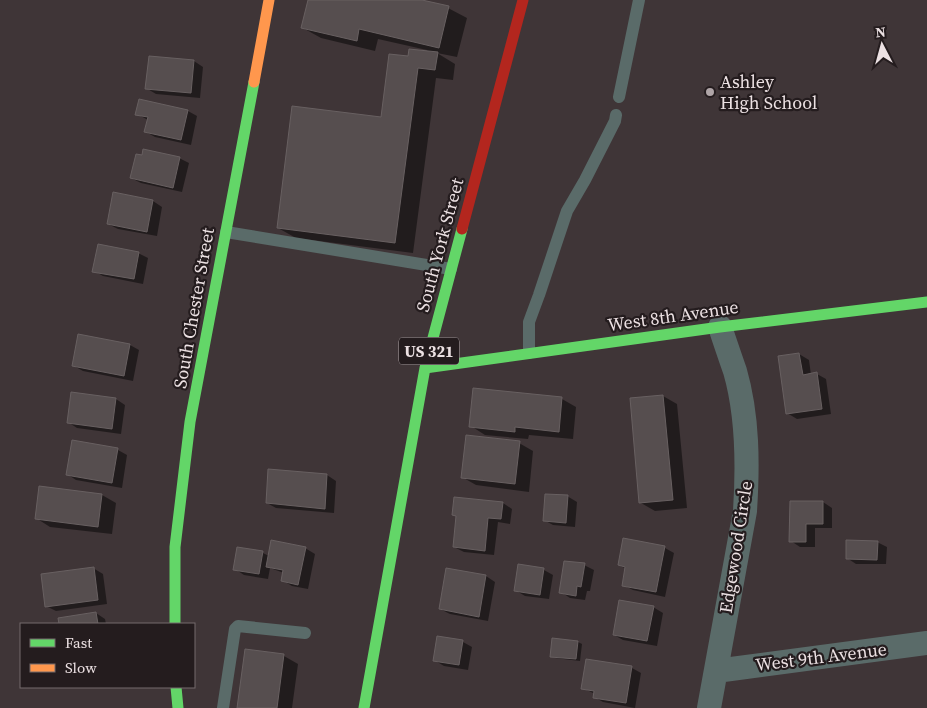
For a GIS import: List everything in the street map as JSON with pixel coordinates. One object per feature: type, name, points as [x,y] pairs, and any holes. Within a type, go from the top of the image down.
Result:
[{"type":"main road","name":"South Chester Street","points":[[174,623],[175,547],[190,422],[269,0]]},
{"type":"main road","name":"South York Street","points":[[364,708],[425,368],[523,0]]},
{"type":"main road","name":"West 8th Avenue","points":[[425,368],[720,327],[927,302]]},
{"type":"main road","points":[[176,688],[178,708]]},
{"type":"street","name":"Edgewood Circle","points":[[709,708],[745,511],[747,481],[747,450],[742,411],[735,373],[720,327]]},
{"type":"street","name":"West 9th Avenue","points":[[716,670],[927,643]]},
{"type":"lane","points":[[619,97],[639,0]]},
{"type":"lane","points":[[530,353],[528,322],[540,295],[567,212],[585,180],[616,115]]},
{"type":"lane","points":[[226,232],[451,269]]},
{"type":"lane","points":[[223,708],[235,629],[238,626],[305,633]]},
{"type":"building","points":[[308,0],[422,0],[449,6],[439,48],[359,29],[357,41],[301,28]]},
{"type":"building","points":[[409,49],[438,52],[435,70],[418,68],[395,243],[277,228],[292,106],[381,117],[389,54],[408,56]]},
{"type":"building","points":[[149,56],[194,60],[191,93],[145,89]]},
{"type":"building","points":[[139,99],[188,110],[181,140],[144,132],[148,117],[135,115]]},
{"type":"building","points":[[143,149],[180,157],[173,188],[130,178],[136,154],[142,155]]},
{"type":"building","points":[[113,192],[153,200],[147,232],[107,224]]},
{"type":"building","points":[[98,244],[139,252],[134,279],[92,272]]},
{"type":"building","points":[[78,334],[130,344],[124,376],[72,366]]},
{"type":"building","points":[[799,353],[803,375],[817,372],[822,409],[786,414],[778,356]]},
{"type":"building","points":[[473,388],[562,397],[559,432],[515,427],[515,432],[469,427]]},
{"type":"building","points":[[71,392],[116,398],[112,429],[67,423]]},
{"type":"building","points":[[663,395],[673,500],[639,503],[630,398]]},
{"type":"building","points":[[466,435],[520,441],[515,484],[461,478]]},
{"type":"building","points":[[72,440],[118,448],[112,483],[66,475]]},
{"type":"building","points":[[268,469],[327,474],[325,509],[266,503]]},
{"type":"building","points":[[39,486],[102,494],[98,527],[35,519]]},
{"type":"building","points":[[545,494],[568,495],[566,523],[543,521]]},
{"type":"building","points":[[454,497],[503,502],[501,519],[488,518],[485,551],[453,547],[456,516],[452,515]]},
{"type":"building","points":[[790,501],[823,501],[823,524],[806,524],[806,542],[789,542]]},
{"type":"building","points":[[623,538],[665,546],[656,592],[622,586],[625,567],[618,565]]},
{"type":"building","points":[[271,540],[306,547],[298,585],[281,581],[283,570],[266,567]]},
{"type":"building","points":[[846,540],[878,541],[877,560],[846,559]]},
{"type":"building","points":[[237,547],[263,551],[259,574],[233,570]]},
{"type":"building","points":[[564,561],[585,563],[581,587],[577,586],[576,596],[559,593]]},
{"type":"building","points":[[518,564],[544,568],[540,595],[514,591]]},
{"type":"building","points":[[94,567],[98,600],[45,607],[41,574]]},
{"type":"building","points":[[446,568],[486,575],[479,617],[439,609]]},
{"type":"building","points":[[619,600],[654,606],[647,641],[613,635]]},
{"type":"building","points":[[96,612],[98,623],[59,623],[58,618]]},
{"type":"building","points":[[437,636],[463,640],[459,665],[433,661]]},
{"type":"building","points":[[552,638],[578,641],[576,659],[550,657]]},
{"type":"building","points":[[245,649],[284,654],[277,708],[237,708]]},
{"type":"building","points":[[586,659],[632,666],[626,703],[593,698],[594,691],[581,689]]},
{"type":"traffic: fast","points":[[175,623],[175,547],[190,422],[254,82]]},
{"type":"traffic: fast","points":[[364,708],[425,368],[462,229]]},
{"type":"traffic: fast","points":[[425,368],[720,327],[927,302]]},
{"type":"traffic: fast","points":[[176,688],[178,708]]},
{"type":"traffic: slow","points":[[254,82],[269,0]]},
{"type":"traffic: jam","points":[[462,229],[523,0]]},
{"type":"place","name":"Ashley High School","points":[[710,92]]}]
